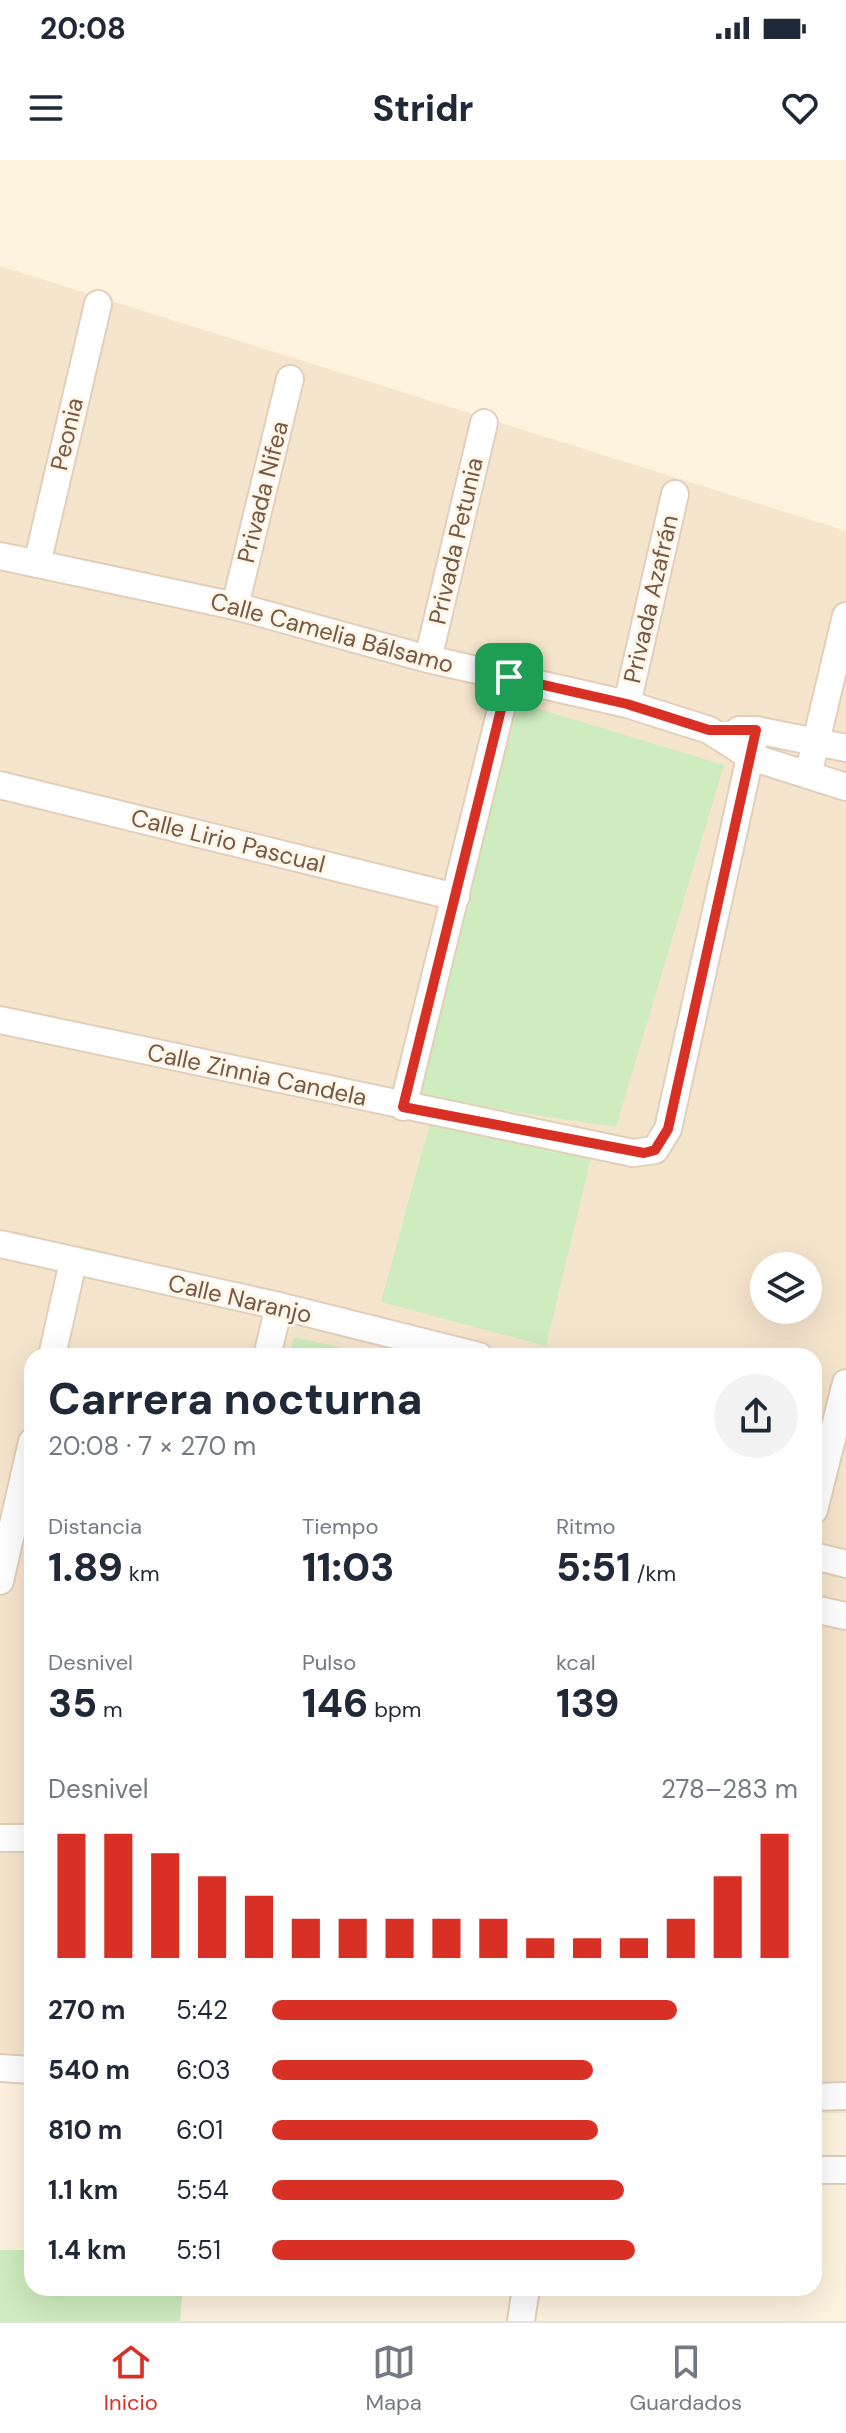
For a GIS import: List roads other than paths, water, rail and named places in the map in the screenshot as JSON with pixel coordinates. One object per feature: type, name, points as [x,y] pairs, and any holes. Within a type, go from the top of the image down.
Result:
[{"type":"street","name":"Peonia","points":[[37,564],[98,304]]},
{"type":"street","name":"Privada Nifea","points":[[235,606],[290,379]]},
{"type":"street","name":"Privada Petunia","points":[[428,659],[484,423]]},
{"type":"street","name":"Privada Azafrán","points":[[627,704],[675,494]]},
{"type":"street","name":"Calle Camelia Bálsamo","points":[[0,556],[235,606],[428,659],[627,704],[709,730],[751,757],[846,787]]},
{"type":"street","points":[[808,775],[813,743],[846,616]]},
{"type":"street","points":[[403,1107],[509,677]]},
{"type":"street","name":"Calle Camelia Bálsamo","points":[[709,730],[756,730],[846,748]]},
{"type":"street","points":[[751,757],[756,730]]},
{"type":"street","name":"Calle Zinnia Candela","points":[[0,1020],[633,1153],[655,1150],[668,1129],[751,757]]},
{"type":"street","name":"Calle Lirio Pascual","points":[[0,785],[456,897]]},
{"type":"street","name":"Calle Naranjo","points":[[0,1244],[279,1306],[447,1348]]},
{"type":"street","points":[[54,1348],[73,1262]]},
{"type":"street","points":[[269,1348],[279,1306]]},
{"type":"street","points":[[822,1478],[846,1383]]},
{"type":"street","points":[[0,1581],[24,1477]]},
{"type":"street","points":[[822,1558],[846,1564]]},
{"type":"street","points":[[822,1611],[846,1616]]},
{"type":"street","points":[[0,1838],[24,1838]]},
{"type":"street","points":[[0,2068],[24,2070]]},
{"type":"street","points":[[822,2097],[846,2096]]},
{"type":"street","points":[[822,2170],[846,2170]]},
{"type":"street","points":[[521,2321],[525,2296]]}]
